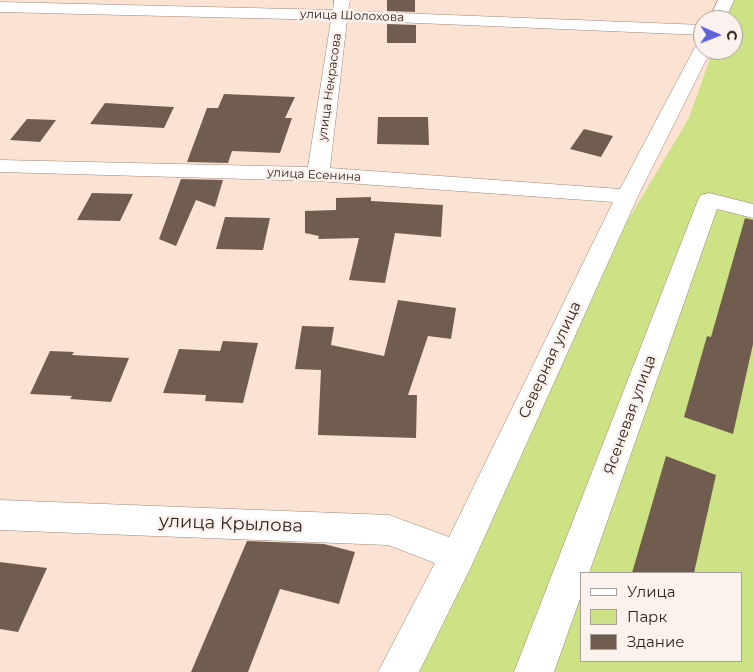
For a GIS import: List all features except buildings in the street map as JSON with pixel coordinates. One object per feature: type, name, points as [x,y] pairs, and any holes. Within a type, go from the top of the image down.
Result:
[{"type":"street","name":"улица Шолохова","points":[[0,7],[341,7],[693,29]]},
{"type":"street","name":"улица Некрасова","points":[[318,174],[341,7]]},
{"type":"street","name":"Северная улица","points":[[398,672],[458,556],[627,196],[697,60]]},
{"type":"street","name":"улица Есенина","points":[[0,166],[318,174],[627,196]]},
{"type":"street","name":"Ясеневая улица","points":[[534,672],[709,200],[753,211]]},
{"type":"street","name":"улица Крылова","points":[[0,515],[389,530],[458,556]]},
{"type":"green space","points":[[731,0],[753,0],[753,672],[388,672],[570,317],[689,118],[709,60],[743,60],[743,10],[728,10]]}]
